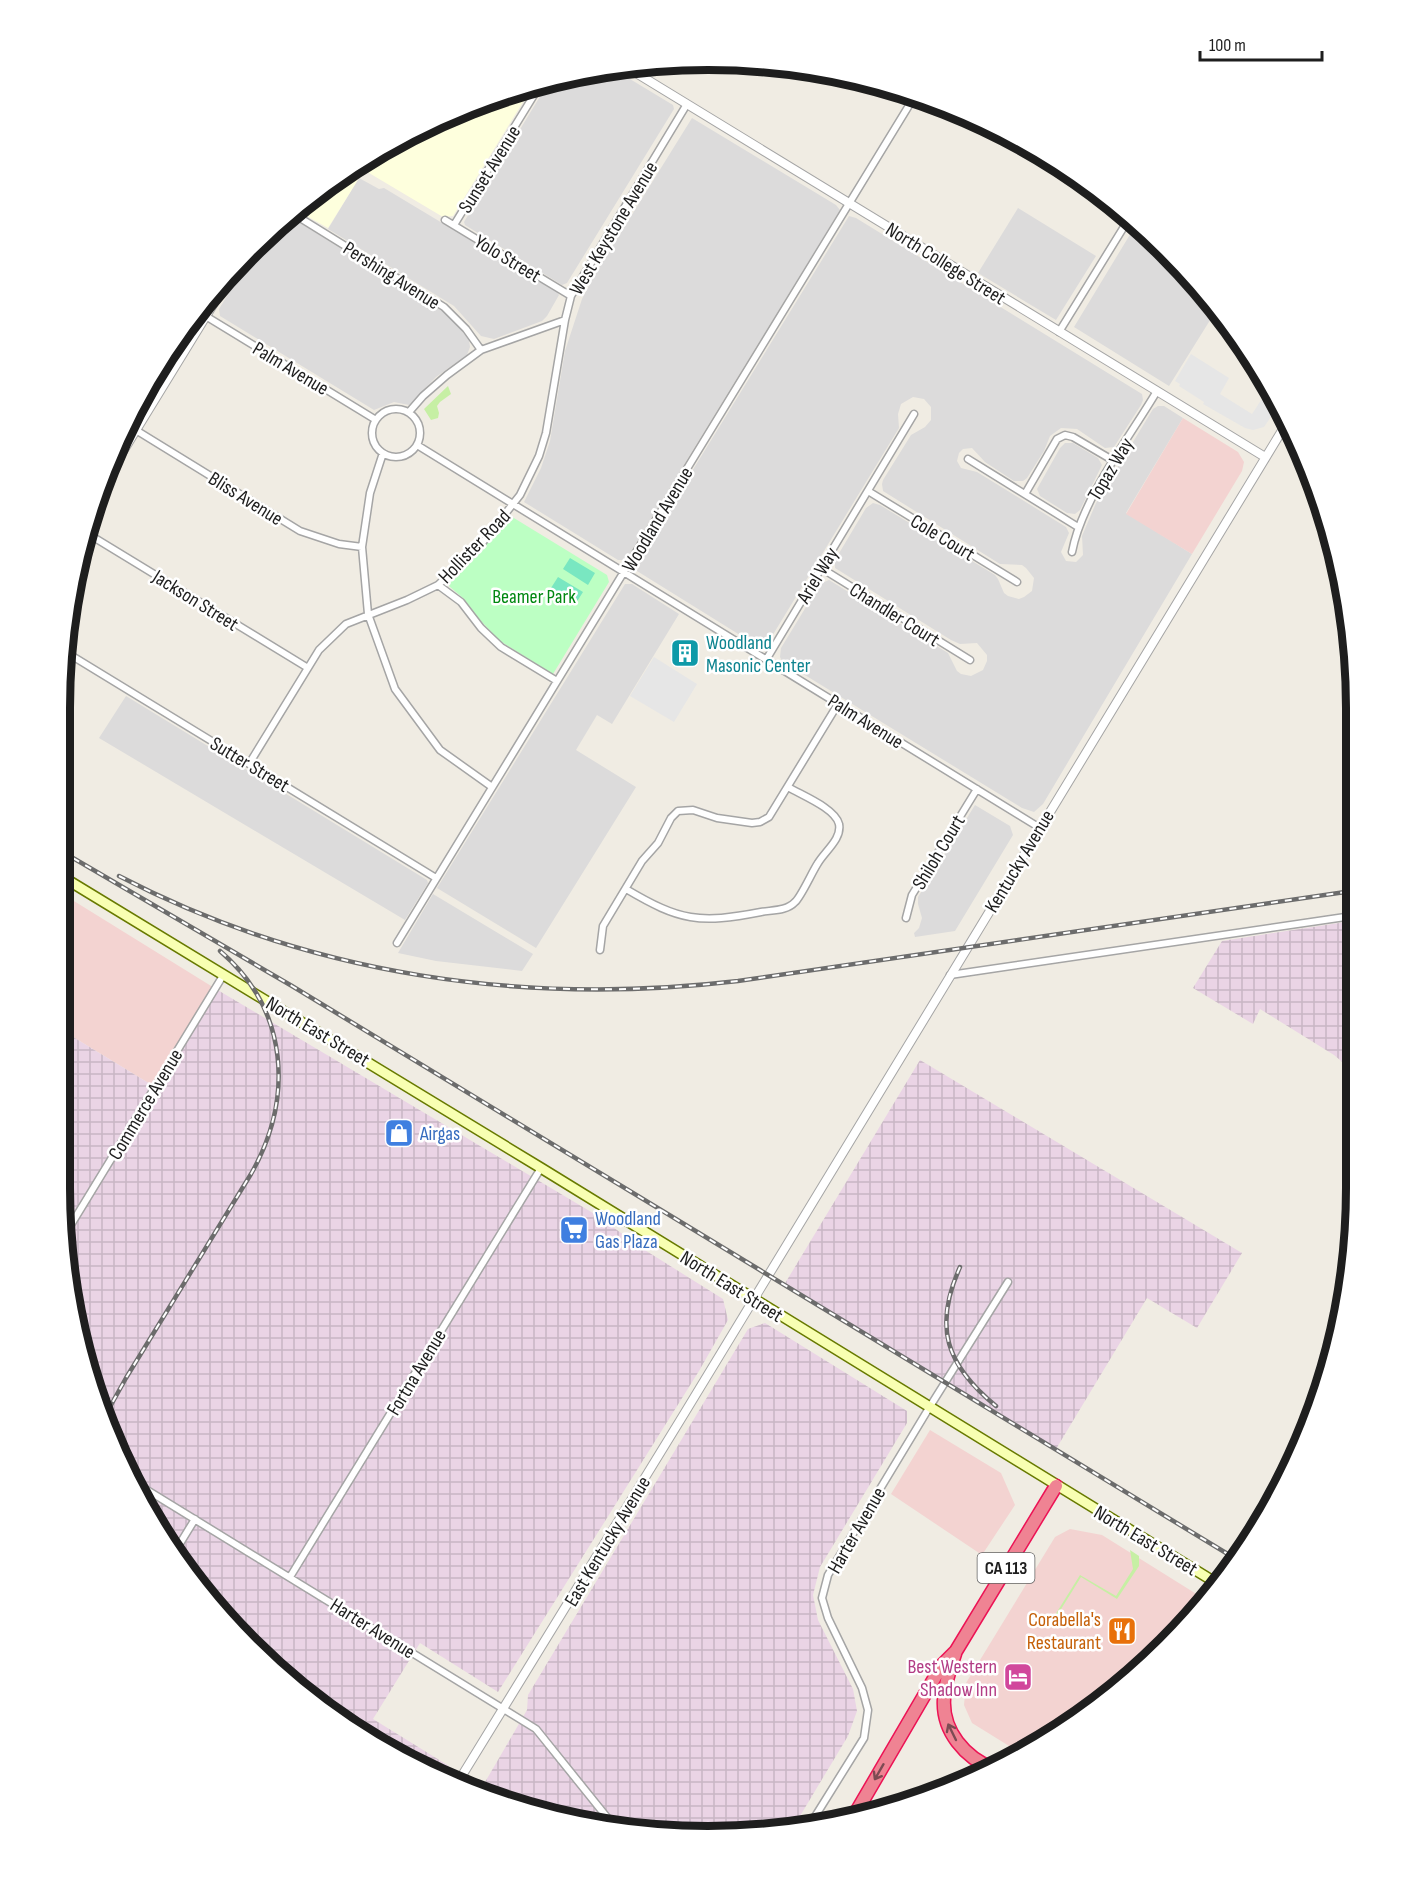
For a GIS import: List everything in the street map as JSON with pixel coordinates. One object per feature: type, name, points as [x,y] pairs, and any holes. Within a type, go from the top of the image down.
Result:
[{"type":"highway","name":"CA 113","points":[[859,1807],[942,1665],[956,1651],[1056,1486]]},
{"type":"highway","points":[[956,1651],[946,1683],[945,1716],[955,1740],[962,1749],[981,1764]]},
{"type":"main road","name":"North East Street","points":[[70,881],[1211,1580]]},
{"type":"street","name":"North College Street","points":[[640,75],[1265,457]]},
{"type":"street","name":"Sunset Avenue","points":[[454,225],[534,95]]},
{"type":"street","name":"Woodland Avenue","points":[[397,943],[910,103]]},
{"type":"street","name":"West Keystone Avenue","points":[[409,412],[447,375],[481,350],[565,320],[571,296],[687,104]]},
{"type":"street","name":"Pershing Avenue","points":[[301,218],[444,307],[466,329],[481,350]]},
{"type":"street","name":"Yolo Street","points":[[445,220],[571,296]]},
{"type":"street","points":[[1059,332],[1124,226]]},
{"type":"street","name":"Palm Avenue","points":[[206,316],[376,420]]},
{"type":"street","name":"Hollister Road","points":[[249,764],[319,650],[331,637],[346,624],[438,585],[479,547],[513,505],[528,480],[546,433],[565,320]]},
{"type":"street","points":[[129,441],[188,339]]},
{"type":"street","name":"Topaz Way","points":[[1072,552],[1078,527],[1096,490],[1157,391]]},
{"type":"street","points":[[397,408],[409,412],[418,421],[420,427],[420,440],[417,445],[402,456],[389,456],[383,453],[372,438],[376,420],[391,409],[397,408]]},
{"type":"street","name":"Ariel Way","points":[[766,660],[914,414]]},
{"type":"street","name":"Bliss Avenue","points":[[136,430],[300,531],[339,544],[362,547]]},
{"type":"street","name":"Kentucky Avenue","points":[[753,1299],[1282,430]]},
{"type":"street","points":[[1025,494],[1057,440],[1065,435],[1073,437],[1114,461]]},
{"type":"street","name":"Palm Avenue","points":[[417,445],[1040,828]]},
{"type":"street","points":[[383,453],[370,493],[362,547],[368,614],[395,688],[441,750],[492,788]]},
{"type":"street","points":[[968,459],[1078,527]]},
{"type":"street","name":"Cole Court","points":[[868,491],[1017,582]]},
{"type":"street","name":"Jackson Street","points":[[94,537],[308,668]]},
{"type":"street","name":"Chandler Court","points":[[821,568],[970,660]]},
{"type":"street","points":[[438,585],[461,602],[495,643],[557,681]]},
{"type":"street","name":"Sutter Street","points":[[73,656],[436,878]]},
{"type":"street","points":[[600,950],[603,926],[642,861],[658,843],[678,811],[693,810],[717,818],[752,823],[769,817],[838,704]]},
{"type":"street","points":[[626,889],[670,912],[704,919],[785,909],[795,903],[822,856],[834,843],[839,825],[828,809],[788,787]]},
{"type":"street","name":"Shiloh Court","points":[[906,918],[912,895],[977,789]]},
{"type":"street","points":[[950,975],[1346,917]]},
{"type":"street","name":"Commerce Avenue","points":[[72,1224],[224,974]]},
{"type":"street","name":"Fortna Avenue","points":[[290,1577],[541,1168]]},
{"type":"street","name":"Harter Avenue","points":[[815,1816],[864,1738],[868,1710],[862,1688],[828,1618],[822,1598],[828,1575],[1008,1282]]},
{"type":"street","name":"East Kentucky Avenue","points":[[462,1776],[753,1299]]},
{"type":"street","name":"Harter Avenue","points":[[147,1490],[536,1729],[607,1817]]},
{"type":"street","points":[[180,1544],[195,1519]]},
{"type":"shaded area","points":[[625,76],[673,105],[674,109],[567,283],[562,285],[465,225],[464,222],[543,92]]},
{"type":"shaded area","points":[[526,97],[453,216],[443,217],[365,171],[426,136],[464,119]]},
{"type":"shaded area","points":[[692,118],[836,205],[840,210],[628,556],[623,560],[618,560],[524,502],[541,468],[550,441],[565,351],[582,299]]},
{"type":"shaded area","points":[[362,173],[328,228],[305,215]]},
{"type":"shaded area","points":[[359,178],[379,189],[384,188],[557,292],[559,295],[547,316],[542,321],[494,339],[481,336],[454,306],[328,229]]},
{"type":"shaded area","points":[[1018,208],[1096,256],[1056,320],[978,273]]},
{"type":"shaded area","points":[[849,216],[856,218],[1142,394],[1141,405],[1114,447],[1105,448],[1077,429],[1061,428],[1050,436],[1044,451],[1023,481],[1014,481],[985,462],[972,448],[963,449],[959,453],[957,461],[961,468],[977,472],[1066,527],[1069,533],[1061,552],[1066,561],[1076,562],[1083,555],[1082,536],[1096,503],[1153,409],[1164,406],[1183,418],[1126,513],[1192,554],[1043,804],[1034,812],[1022,808],[782,661],[780,657],[781,648],[820,584],[829,580],[948,653],[957,671],[961,674],[971,676],[983,670],[987,655],[977,643],[960,644],[951,640],[835,568],[835,560],[866,508],[873,503],[880,505],[995,575],[1004,593],[1008,596],[1019,599],[1032,591],[1034,578],[1022,565],[1000,564],[883,491],[883,480],[911,435],[925,427],[931,420],[931,407],[924,399],[913,397],[901,404],[898,414],[899,428],[766,646],[756,645],[637,571],[638,559]]},
{"type":"shaded area","points":[[297,221],[450,316],[469,340],[470,347],[467,355],[436,377],[409,405],[394,402],[374,410],[220,316],[219,309],[238,278],[257,257]]},
{"type":"shaded area","points":[[1131,232],[1159,257],[1212,317],[1169,386],[1074,327]]},
{"type":"shaded area","points":[[1191,354],[1229,378],[1220,394],[1252,414],[1264,396],[1273,413],[1264,427],[1253,430],[1245,428],[1203,404],[1204,402],[1175,381]]},
{"type":"shaded area","points":[[1183,418],[1238,452],[1244,462],[1242,471],[1192,554],[1126,514]]},
{"type":"shaded area","points":[[1065,443],[1073,443],[1098,458],[1102,465],[1080,510],[1075,514],[1067,513],[1040,496],[1037,489]]},
{"type":"shaded area","points":[[625,584],[632,584],[679,614],[612,724],[597,715],[576,750],[636,787],[536,948],[437,888]]},
{"type":"shaded area","points":[[654,657],[697,684],[674,722],[630,696]]},
{"type":"shaded area","points":[[126,696],[427,880],[428,883],[405,920],[99,738]]},
{"type":"shaded area","points":[[975,805],[1010,826],[1013,835],[955,931],[915,937],[914,933],[919,928],[922,918],[918,897]]},
{"type":"shaded area","points":[[433,894],[533,954],[522,971],[436,961],[398,953]]},
{"type":"shaded area","points":[[70,899],[216,989],[155,1087],[70,1035]]},
{"type":"shaded area","points":[[1346,922],[1346,1065],[1334,1055],[1260,1009],[1253,1024],[1193,988],[1222,941]]},
{"type":"shaded area","points":[[216,989],[598,1216],[640,1247],[723,1299],[728,1320],[699,1371],[498,1692],[420,1643],[373,1719],[449,1766],[447,1769],[389,1740],[354,1718],[320,1694],[257,1639],[202,1576],[178,1542],[136,1470],[119,1432],[92,1353],[76,1271],[70,1188],[70,1035],[155,1087]]},
{"type":"shaded area","points":[[920,1060],[1242,1253],[1197,1328],[1147,1298],[1056,1449],[784,1285]]},
{"type":"shaded area","points":[[765,1323],[907,1411],[907,1423],[820,1567],[813,1595],[818,1620],[853,1689],[857,1711],[848,1736],[798,1819],[791,1820],[708,1826],[625,1820],[543,1804],[484,1785],[527,1710],[528,1695],[748,1329]]},
{"type":"shaded area","points":[[930,1430],[1001,1473],[1015,1505],[982,1555],[891,1494]]},
{"type":"shaded area","points":[[1070,1529],[1102,1535],[1198,1595],[1159,1639],[1096,1694],[1012,1748],[972,1723],[964,1705],[966,1683],[1055,1537]]},
{"type":"green space","points":[[448,386],[451,394],[437,406],[438,418],[431,420],[424,409]]},
{"type":"green space","name":"Beamer Park","points":[[509,515],[607,575],[609,582],[553,674],[500,641],[464,599],[449,586],[451,576],[478,552]]},
{"type":"green space","points":[[570,558],[595,573],[588,585],[563,569]]},
{"type":"green space","points":[[558,577],[583,592],[576,603],[551,588]]},
{"type":"green space","points":[[1130,1550],[1139,1556],[1139,1566],[1117,1599],[1081,1577],[1053,1622],[1052,1620],[1080,1575],[1116,1596],[1133,1569]]},
{"type":"railway","points":[[70,856],[292,986],[1229,1555]]},
{"type":"railway","points":[[119,876],[192,910],[267,938],[343,960],[421,975],[499,985],[578,989],[658,988],[738,981],[1346,892]]},
{"type":"railway","points":[[110,1408],[251,1174],[265,1145],[274,1115],[278,1086],[278,1056],[271,1027],[260,1000],[243,974],[220,951]]},
{"type":"railway","points":[[960,1267],[947,1308],[946,1327],[949,1344],[965,1375],[996,1406]]},
{"type":"place","name":"Woodland Masonic Center","points":[[685,653]]},
{"type":"place","name":"Airgas","points":[[399,1133]]},
{"type":"place","name":"Woodland Gas Plaza","points":[[574,1230]]},
{"type":"place","name":"Corabella's Restaurant","points":[[1122,1631]]},
{"type":"place","name":"Best Western Shadow Inn","points":[[1018,1677]]}]
